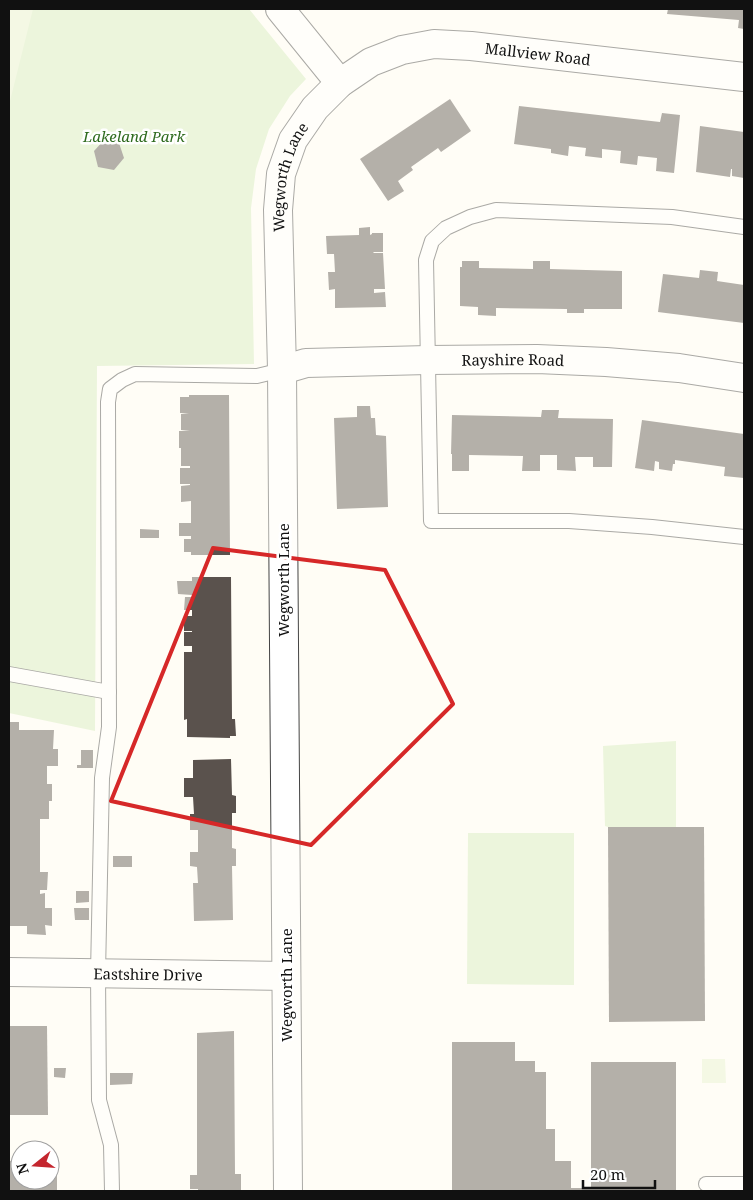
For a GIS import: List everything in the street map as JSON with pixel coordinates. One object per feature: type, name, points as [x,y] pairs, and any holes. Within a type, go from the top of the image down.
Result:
[{"type":"street","points":[[280,9],[340,83]]},
{"type":"street","name":"Mallview Road","points":[[340,83],[371,62],[402,50],[434,44],[480,47],[744,77]]},
{"type":"street","name":"Wegworth Lane","points":[[288,1191],[282,370],[278,210],[281,174],[293,140],[315,108],[340,83]]},
{"type":"street","name":"Rayshire Road","points":[[282,370],[306,363],[537,359],[679,368],[744,378]]},
{"type":"street","name":"Eastshire Drive","points":[[9,972],[286,976]]},
{"type":"lane","points":[[744,227],[672,217],[496,210],[470,217],[446,228],[432,241],[426,260],[431,521],[568,521],[652,526],[744,537]]},
{"type":"lane","points":[[112,1191],[111,1145],[98,1100],[98,973],[102,778],[109,727],[108,402],[110,389],[122,380],[135,374],[257,376],[282,370]]},
{"type":"lane","points":[[9,674],[109,692]]},
{"type":"lane","points":[[706,1184],[744,1184]]},
{"type":"highlighted area","points":[[213,548],[385,570],[453,704],[311,845],[111,801]]},
{"type":"green space","name":"Lakeland Park","points":[[9,9],[249,9],[306,79],[290,96],[269,129],[256,169],[251,208],[254,364],[97,366],[95,731],[9,713]]},
{"type":"green space","points":[[9,9],[33,9],[9,105]]},
{"type":"green space","points":[[676,741],[676,827],[605,826],[603,746]]},
{"type":"green space","points":[[468,833],[574,833],[574,985],[467,984]]},
{"type":"green space","points":[[702,1059],[725,1059],[726,1083],[702,1083]]},
{"type":"building","points":[[668,9],[744,9],[744,29],[738,28],[739,20],[667,14]]},
{"type":"building","points":[[450,99],[471,131],[441,152],[438,148],[411,167],[413,170],[398,181],[404,191],[388,201],[360,159]]},
{"type":"building","points":[[519,106],[660,122],[662,113],[680,115],[674,173],[656,171],[657,158],[638,156],[637,165],[620,163],[621,151],[602,149],[602,158],[585,156],[586,148],[569,146],[568,156],[551,153],[551,149],[514,144]]},
{"type":"building","points":[[700,126],[744,132],[744,178],[732,176],[732,169],[730,177],[696,172]]},
{"type":"building","points":[[104,140],[119,143],[124,158],[114,170],[98,167],[94,151]]},
{"type":"building","points":[[370,227],[370,235],[372,233],[383,233],[383,252],[373,253],[383,253],[385,289],[374,289],[374,293],[385,292],[386,307],[335,308],[335,289],[329,290],[328,272],[335,272],[334,254],[327,254],[326,236],[359,235],[359,228]]},
{"type":"building","points":[[462,261],[479,261],[479,268],[533,269],[533,261],[550,261],[550,269],[622,271],[622,309],[584,309],[584,313],[567,313],[567,309],[496,308],[496,316],[478,315],[478,307],[460,306],[460,267],[462,267]]},
{"type":"building","points":[[700,270],[718,272],[717,281],[744,285],[744,323],[658,312],[663,274],[699,278]]},
{"type":"building","points":[[189,395],[229,395],[230,555],[191,555],[191,552],[184,552],[184,539],[191,539],[191,536],[179,536],[179,523],[191,523],[191,501],[181,502],[181,486],[190,484],[180,484],[180,468],[190,468],[190,466],[181,466],[181,448],[179,448],[179,431],[190,431],[181,430],[181,414],[189,413],[180,413],[180,397],[189,397]]},
{"type":"building","points":[[357,406],[370,406],[371,418],[375,418],[376,435],[386,436],[388,507],[337,509],[334,418],[357,417]]},
{"type":"building","points":[[542,410],[559,410],[558,418],[613,419],[612,467],[593,467],[593,457],[575,457],[576,471],[557,470],[557,455],[540,455],[540,471],[522,471],[523,456],[469,455],[469,471],[452,471],[452,415],[541,417]]},
{"type":"building","points":[[642,420],[744,434],[744,478],[724,476],[725,467],[675,460],[672,471],[659,469],[659,462],[655,461],[654,471],[635,468]]},
{"type":"building","points":[[140,529],[159,530],[159,538],[140,538]]},
{"type":"building","points":[[192,577],[231,577],[232,719],[235,719],[236,736],[230,736],[230,738],[187,737],[187,719],[184,720],[184,652],[192,652],[192,646],[184,646],[184,632],[192,631],[184,631],[184,616],[192,616],[192,610],[184,610],[185,597],[192,597],[192,595],[178,594],[177,581],[192,581]]},
{"type":"building","points":[[9,722],[19,722],[19,730],[54,730],[53,749],[58,749],[58,766],[47,766],[47,784],[52,784],[52,801],[49,801],[49,819],[40,819],[40,872],[48,872],[47,890],[40,890],[40,894],[45,893],[45,908],[52,908],[52,926],[45,925],[46,935],[27,934],[27,926],[9,926]]},
{"type":"building","points":[[81,750],[93,750],[93,768],[77,768],[77,765],[81,765]]},
{"type":"building","points":[[231,759],[232,795],[236,796],[236,813],[232,813],[232,848],[236,849],[236,866],[232,866],[233,920],[194,921],[193,883],[198,883],[197,867],[190,866],[190,852],[198,852],[198,830],[190,830],[190,814],[194,814],[193,797],[184,797],[184,778],[193,778],[193,760]]},
{"type":"building","points":[[608,827],[704,827],[705,1021],[609,1022]]},
{"type":"building","points":[[113,856],[132,856],[132,867],[113,867]]},
{"type":"building","points":[[76,891],[89,891],[89,902],[76,903]]},
{"type":"building","points":[[74,908],[89,908],[89,920],[75,920]]},
{"type":"building","points":[[9,1026],[47,1026],[48,1115],[9,1115]]},
{"type":"building","points":[[234,1031],[235,1174],[241,1174],[241,1191],[198,1191],[198,1189],[190,1189],[190,1175],[197,1175],[197,1033]]},
{"type":"building","points":[[452,1042],[515,1042],[515,1061],[535,1061],[535,1072],[546,1072],[546,1129],[555,1129],[555,1161],[571,1161],[571,1188],[591,1188],[591,1062],[676,1062],[676,1191],[452,1191]]},
{"type":"building","points":[[54,1068],[66,1068],[65,1078],[54,1077]]},
{"type":"building","points":[[110,1073],[133,1073],[132,1084],[110,1085]]},
{"type":"building","points":[[10,1161],[10,1190],[9,1190]]}]
